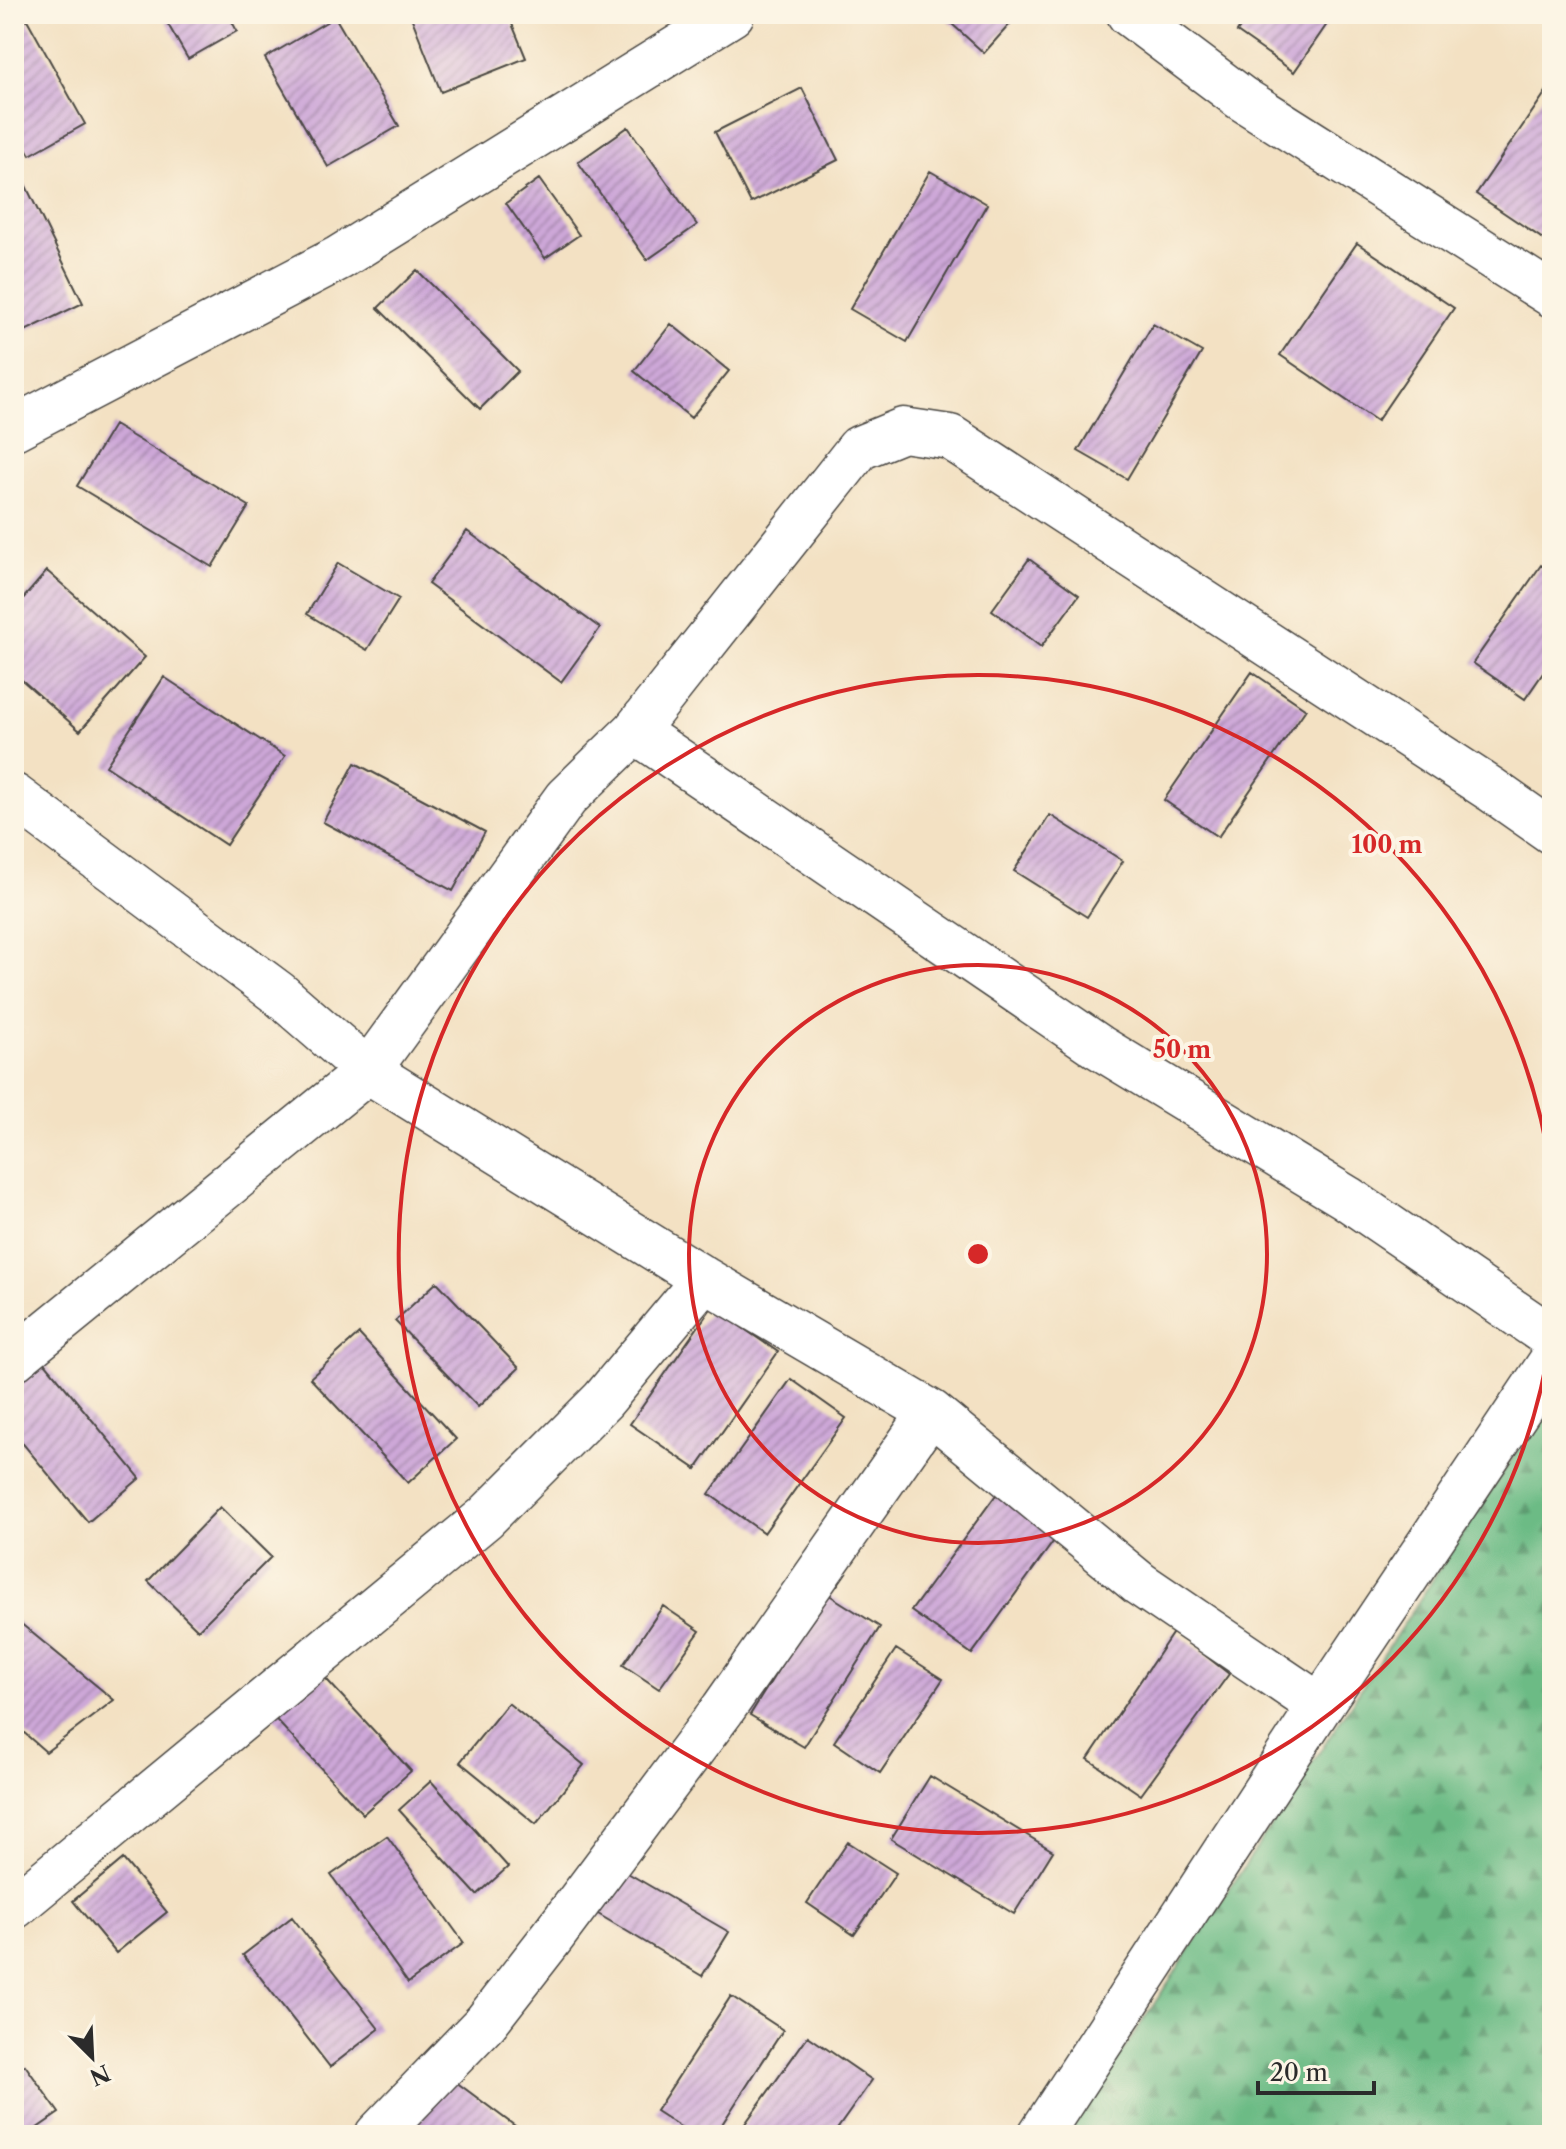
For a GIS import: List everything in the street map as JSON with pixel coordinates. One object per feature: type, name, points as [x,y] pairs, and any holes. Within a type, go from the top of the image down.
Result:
[{"type":"street","points":[[14,428],[339,258],[732,14]]},
{"type":"street","points":[[1129,14],[1241,98],[1552,295]]},
{"type":"street","points":[[14,1359],[368,1071],[566,798],[635,731],[859,448],[903,430],[950,437],[1552,832]]},
{"type":"street","points":[[635,731],[1099,1047],[1347,1198],[1552,1338]]},
{"type":"street","points":[[14,796],[278,993],[368,1071],[704,1279],[931,1412],[1140,1584],[1320,1706]]},
{"type":"street","points":[[14,1907],[485,1518],[603,1400],[704,1279]]},
{"type":"street","points":[[1040,2135],[1320,1706],[1552,1360]]},
{"type":"street","points":[[377,2135],[486,2022],[553,1936],[723,1709],[931,1412]]},
{"type":"green space","points":[[1552,1398],[1552,2135],[1068,2135]]},
{"type":"building","points":[[14,14],[24,14],[85,124],[30,155],[14,127]]},
{"type":"building","points":[[162,14],[228,14],[237,31],[188,59]]},
{"type":"building","points":[[410,14],[508,14],[526,58],[441,92]]},
{"type":"building","points":[[941,14],[1019,14],[984,53]]},
{"type":"building","points":[[1249,14],[1334,14],[1294,72],[1237,32]]},
{"type":"building","points":[[335,17],[399,126],[328,167],[265,58]]},
{"type":"building","points":[[1552,83],[1552,245],[1476,194]]},
{"type":"building","points":[[802,88],[838,160],[751,203],[715,132]]},
{"type":"building","points":[[628,127],[697,225],[647,260],[578,162]]},
{"type":"building","points":[[930,171],[987,204],[907,342],[850,309]]},
{"type":"building","points":[[539,179],[579,235],[545,258],[506,203]]},
{"type":"building","points":[[25,184],[83,303],[17,335],[14,328],[14,189]]},
{"type":"building","points":[[1357,243],[1454,308],[1377,421],[1280,355]]},
{"type":"building","points":[[417,270],[518,371],[480,409],[378,308]]},
{"type":"building","points":[[671,324],[729,371],[691,418],[634,371]]},
{"type":"building","points":[[1153,324],[1202,352],[1127,479],[1078,451]]},
{"type":"building","points":[[114,425],[249,506],[212,567],[77,486]]},
{"type":"building","points":[[467,531],[600,628],[561,682],[428,584]]},
{"type":"building","points":[[1029,559],[1079,595],[1041,647],[992,610]]},
{"type":"building","points":[[338,563],[399,599],[367,650],[307,614]]},
{"type":"building","points":[[1541,565],[1552,572],[1552,660],[1525,699],[1473,663]]},
{"type":"building","points":[[47,571],[145,657],[80,731],[14,673],[14,609]]},
{"type":"building","points":[[1252,672],[1306,709],[1218,837],[1164,800]]},
{"type":"building","points":[[164,677],[285,756],[226,845],[106,766]]},
{"type":"building","points":[[355,763],[485,832],[453,891],[323,822]]},
{"type":"building","points":[[1050,815],[1123,861],[1087,917],[1014,871]]},
{"type":"building","points":[[437,1282],[519,1368],[478,1407],[395,1321]]},
{"type":"building","points":[[712,1307],[778,1352],[696,1469],[630,1424]]},
{"type":"building","points":[[359,1334],[456,1439],[408,1483],[310,1378]]},
{"type":"building","points":[[41,1358],[140,1478],[88,1522],[14,1433],[14,1380]]},
{"type":"building","points":[[791,1379],[846,1418],[764,1533],[709,1494]]},
{"type":"building","points":[[1001,1488],[1061,1531],[972,1654],[911,1611]]},
{"type":"building","points":[[220,1507],[271,1557],[198,1630],[148,1581]]},
{"type":"building","points":[[826,1593],[880,1627],[804,1747],[750,1715]]},
{"type":"building","points":[[663,1606],[700,1631],[659,1689],[623,1665]]},
{"type":"building","points":[[14,1618],[114,1700],[46,1752],[14,1724]]},
{"type":"building","points":[[1174,1631],[1229,1674],[1141,1795],[1088,1759]]},
{"type":"building","points":[[896,1649],[943,1679],[880,1773],[834,1742]]},
{"type":"building","points":[[317,1669],[411,1771],[363,1814],[269,1712]]},
{"type":"building","points":[[508,1703],[584,1765],[536,1824],[460,1762]]},
{"type":"building","points":[[930,1776],[1053,1851],[1014,1914],[891,1839]]},
{"type":"building","points":[[431,1781],[508,1867],[477,1895],[399,1810]]},
{"type":"building","points":[[387,1836],[464,1943],[408,1983],[331,1875]]},
{"type":"building","points":[[848,1842],[896,1873],[854,1935],[807,1903]]},
{"type":"building","points":[[123,1859],[167,1912],[116,1953],[73,1901]]},
{"type":"building","points":[[619,1868],[729,1932],[702,1976],[593,1911]]},
{"type":"building","points":[[292,1917],[379,2029],[330,2067],[243,1955]]},
{"type":"building","points":[[731,1996],[783,2030],[715,2135],[693,2135],[656,2111]]},
{"type":"building","points":[[808,2036],[872,2080],[833,2135],[737,2135]]},
{"type":"building","points":[[25,2065],[59,2113],[27,2135],[14,2135],[14,2073]]},
{"type":"building","points":[[448,2076],[527,2135],[416,2135],[408,2129]]}]
